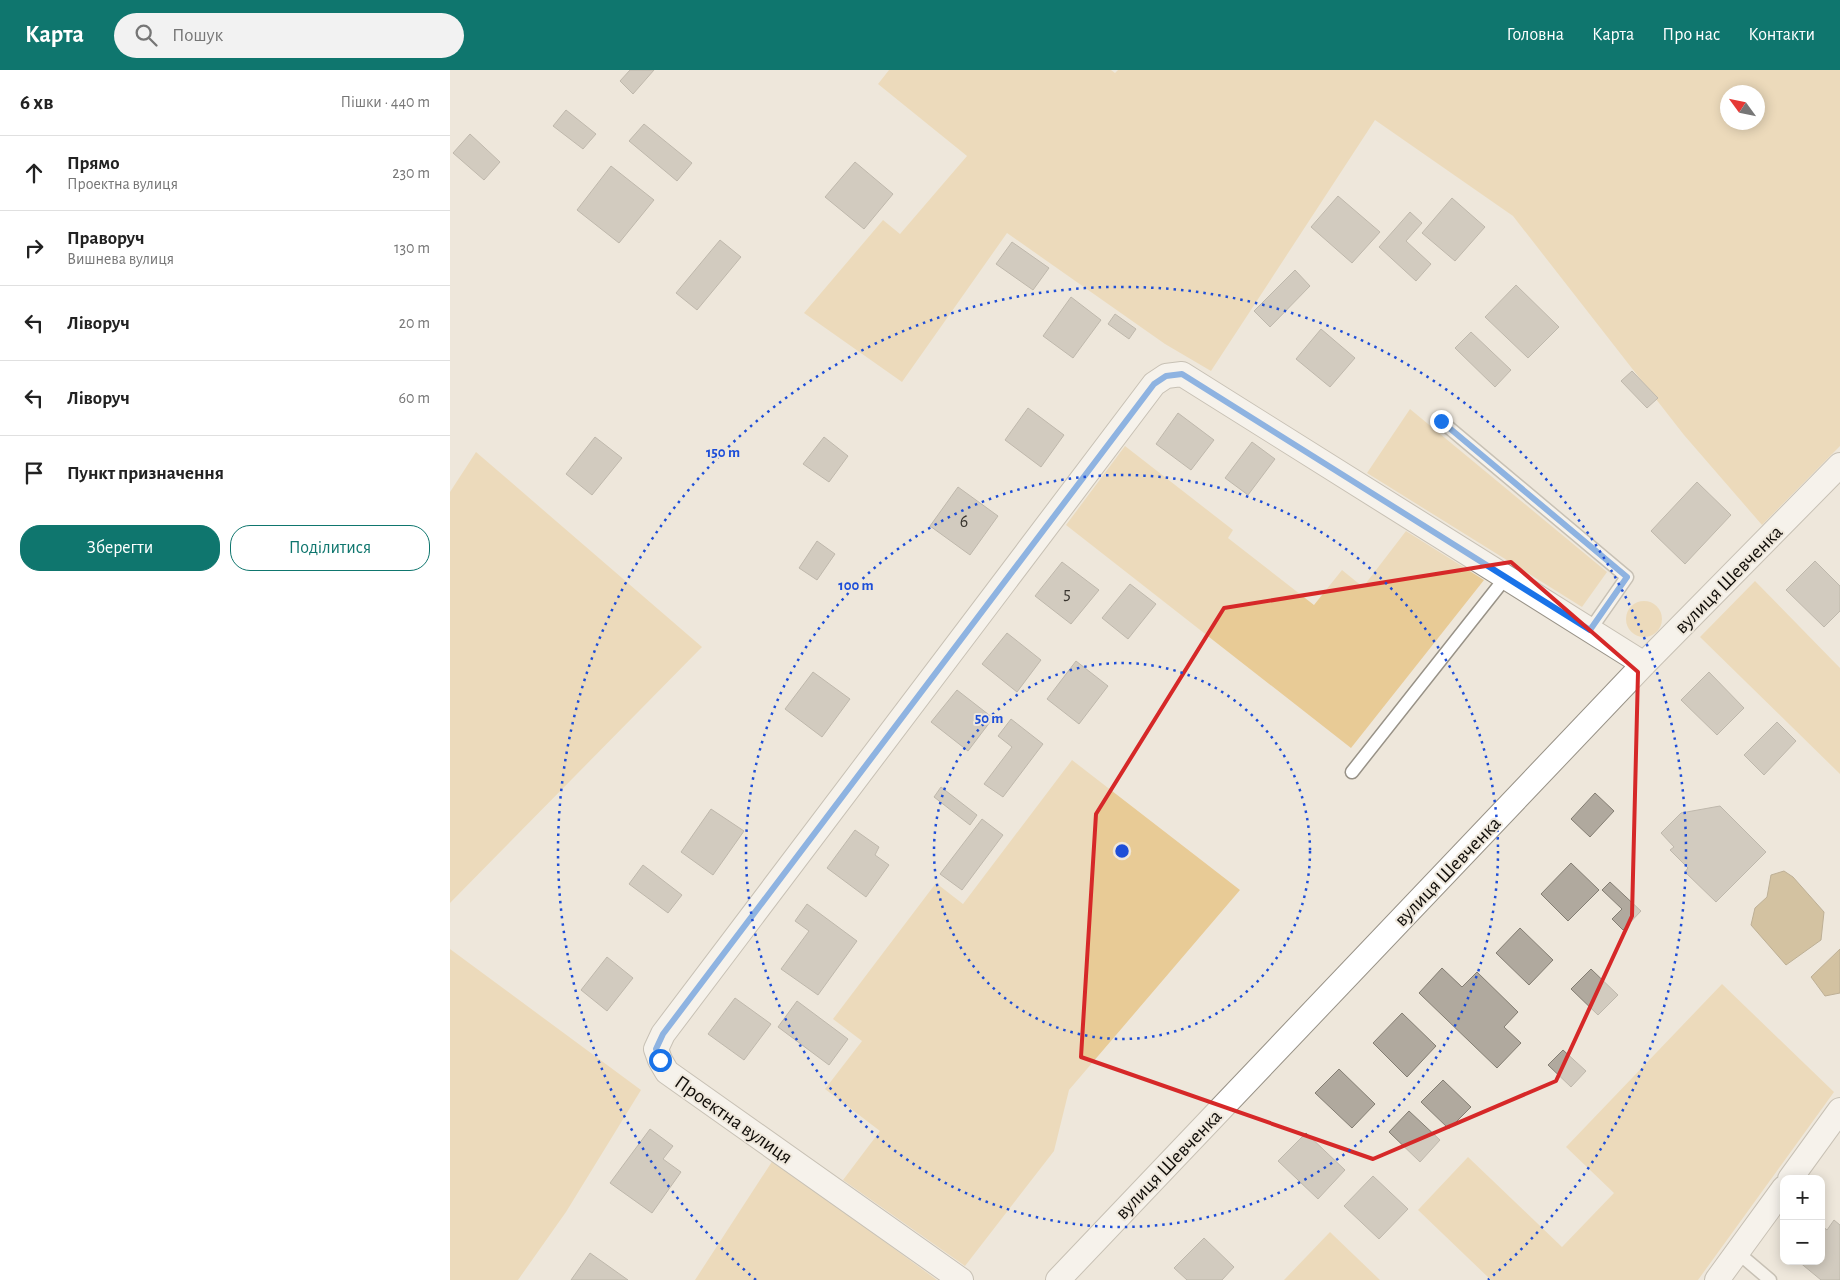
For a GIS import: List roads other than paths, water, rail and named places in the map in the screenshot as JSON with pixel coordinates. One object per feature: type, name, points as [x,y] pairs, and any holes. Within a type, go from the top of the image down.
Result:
[{"type":"street","name":"Проектна вулиця","points":[[961,1280],[667,1072],[656,1049],[669,1026],[1154,384],[1166,376],[1182,374],[1506,577]]},
{"type":"street","name":"вулиця Шевченка","points":[[1058,1280],[1644,664],[1840,465]]},
{"type":"street","points":[[1506,577],[1644,664]]},
{"type":"street","points":[[1793,1175],[1840,1110]]},
{"type":"street","points":[[1717,1280],[1780,1193]]},
{"type":"lane","points":[[1441,421],[1627,577],[1590,630]]},
{"type":"lane","points":[[1352,772],[1506,577]]},
{"type":"lane","points":[[1737,1252],[1770,1280]]}]
